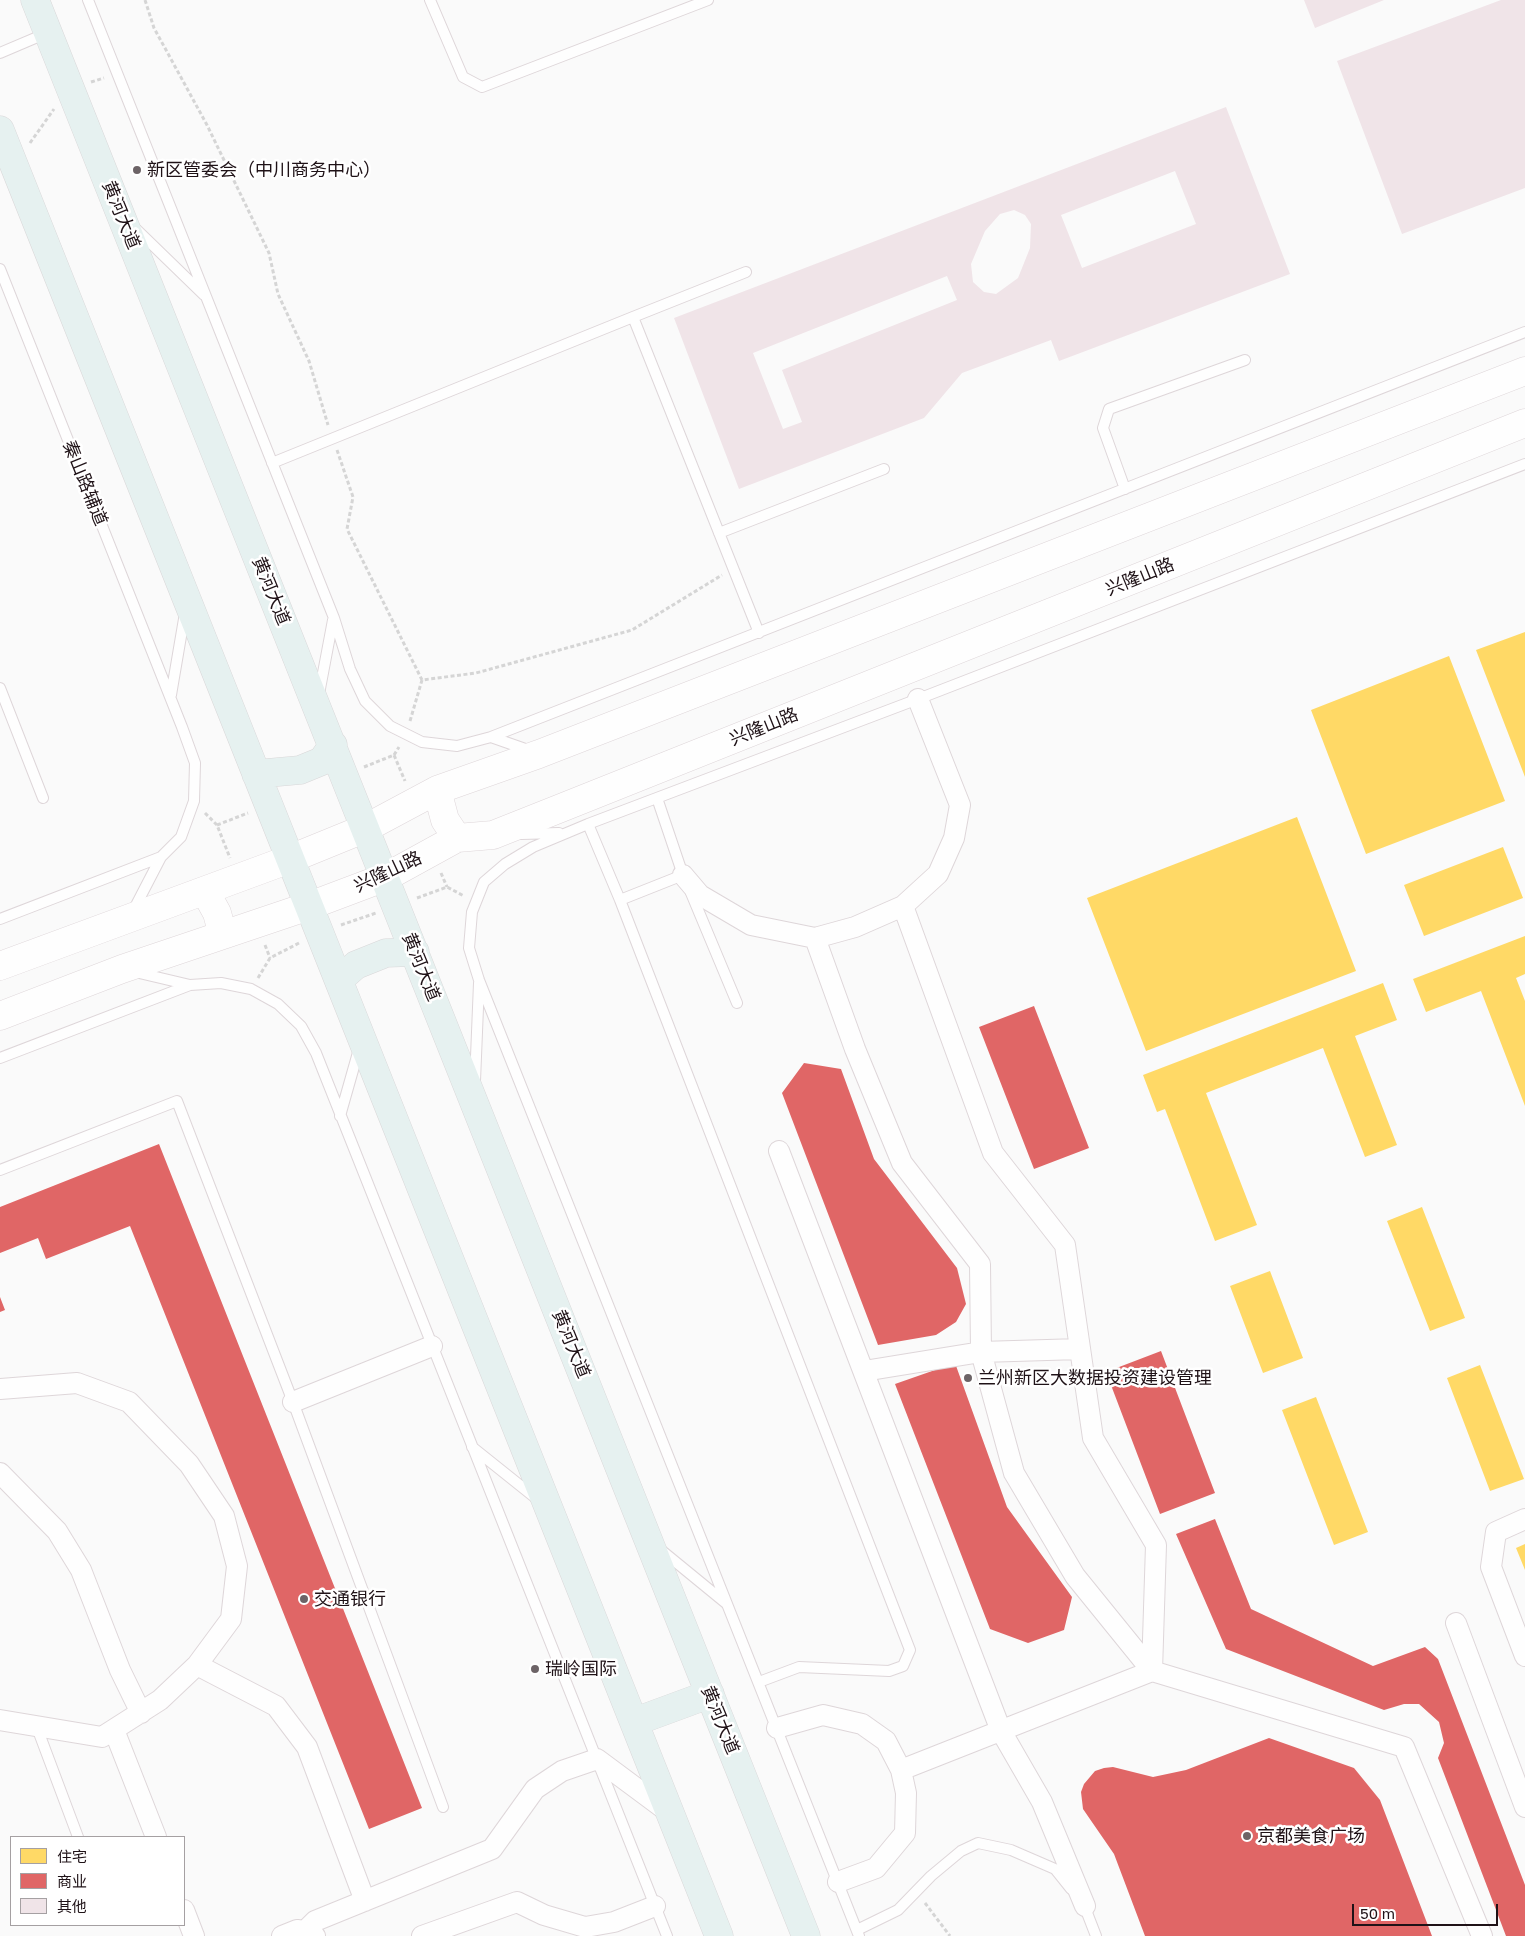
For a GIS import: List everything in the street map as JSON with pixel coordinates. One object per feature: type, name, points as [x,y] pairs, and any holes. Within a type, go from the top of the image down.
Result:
[{"type":"main road","name":"黄河大道","points":[[34,0],[386,876],[806,1936]]},
{"type":"main road","points":[[0,130],[719,1936]]},
{"type":"main road","points":[[256,774],[300,770],[322,761],[333,745]]},
{"type":"main road","points":[[339,980],[356,964],[386,953],[415,952]]},
{"type":"main road","points":[[634,1722],[710,1694]]},
{"type":"street","points":[[0,966],[290,859],[366,828],[437,790],[539,754],[1525,371]]},
{"type":"street","name":"兴隆山路","points":[[0,1016],[122,969],[309,906],[386,876],[458,838],[493,835],[1525,423]]},
{"type":"street","points":[[683,875],[700,894],[752,925],[815,938],[855,927],[903,906],[938,874],[954,838],[960,805],[918,699]]},
{"type":"street","points":[[437,790],[445,820],[458,838]]},
{"type":"street","points":[[205,890],[217,913],[223,935]]},
{"type":"street","points":[[903,906],[993,1153],[1065,1245],[1092,1438],[1156,1545],[1152,1671]]},
{"type":"street","points":[[815,938],[855,1049],[902,1163],[980,1264],[982,1352],[1014,1473],[1075,1576],[1152,1671],[1404,1747],[1482,1936]]},
{"type":"street","points":[[779,1151],[1001,1731],[1042,1802],[1085,1906]]},
{"type":"street","points":[[293,1402],[432,1346]]},
{"type":"street","points":[[864,1371],[982,1352],[1080,1349]]},
{"type":"street","points":[[0,1389],[77,1384],[129,1402],[189,1464],[224,1516],[237,1566],[230,1619],[197,1665],[160,1700],[114,1730],[102,1737],[0,1720]]},
{"type":"street","points":[[0,1473],[57,1531],[81,1570],[120,1670],[141,1712]]},
{"type":"street","points":[[1525,1519],[1496,1532],[1491,1567],[1525,1656]]},
{"type":"street","points":[[1456,1623],[1525,1807]]},
{"type":"street","points":[[197,1665],[276,1706],[307,1747],[365,1901]]},
{"type":"street","points":[[902,1770],[1152,1671]]},
{"type":"street","points":[[777,1728],[822,1715],[862,1724],[886,1741],[902,1770],[906,1793],[905,1833],[876,1868],[838,1882]]},
{"type":"street","points":[[114,1730],[156,1836]]},
{"type":"street","points":[[282,1936],[288,1932],[310,1933],[315,1921],[492,1849],[535,1789],[562,1771],[597,1759],[671,1814]]},
{"type":"street","points":[[422,1936],[517,1902],[544,1916],[585,1927],[614,1922],[655,1906]]},
{"type":"street","points":[[185,1913],[194,1936]]},
{"type":"lane","points":[[88,0],[334,618],[350,669],[365,701],[390,726],[422,742],[457,746],[491,737],[1525,332]]},
{"type":"lane","points":[[430,0],[463,77],[482,87],[708,0]]},
{"type":"lane","points":[[0,53],[48,33]]},
{"type":"lane","points":[[121,215],[206,297]]},
{"type":"lane","name":"秦山路辅道","points":[[0,269],[170,696],[194,763],[194,801],[181,837],[161,857]]},
{"type":"lane","points":[[272,463],[746,272]]},
{"type":"lane","points":[[633,317],[759,632]]},
{"type":"lane","points":[[1125,489],[1103,428],[1109,409],[1244,360]]},
{"type":"lane","points":[[1096,1936],[1085,1906],[1055,1869],[1011,1850],[978,1843],[961,1851],[898,1910],[858,1933],[479,980],[469,948],[472,912],[484,882],[505,864],[532,847],[1525,464]]},
{"type":"lane","points":[[719,534],[884,468]]},
{"type":"lane","points":[[170,696],[187,600]]},
{"type":"lane","points":[[316,704],[334,618]]},
{"type":"lane","points":[[0,688],[43,798]]},
{"type":"lane","points":[[491,737],[539,754]]},
{"type":"lane","points":[[657,798],[683,875],[706,924],[737,1003]]},
{"type":"lane","points":[[588,824],[620,900],[910,1650],[903,1666],[890,1671],[800,1667],[759,1682]]},
{"type":"lane","points":[[493,835],[568,832]]},
{"type":"lane","points":[[0,919],[161,857]]},
{"type":"lane","points":[[129,919],[161,857]]},
{"type":"lane","points":[[620,900],[683,875]]},
{"type":"lane","points":[[122,969],[190,985],[221,983],[251,990],[278,1004],[301,1026],[316,1053],[667,1936]]},
{"type":"lane","points":[[474,1100],[479,980]]},
{"type":"lane","points":[[0,1058],[190,985]]},
{"type":"lane","points":[[340,1116],[362,1039]]},
{"type":"lane","points":[[0,1170],[177,1101],[293,1402],[443,1807]]},
{"type":"lane","points":[[472,1446],[549,1509]]},
{"type":"lane","points":[[648,1539],[728,1605]]},
{"type":"lane","points":[[36,1725],[78,1836]]},
{"type":"path","points":[[145,0],[154,28],[208,124],[269,253],[278,294],[308,361],[353,497],[346,529],[422,680],[406,734]]},
{"type":"path","points":[[422,680],[476,673],[632,630],[733,569]]},
{"type":"path","points":[[251,990],[270,958],[320,933],[446,887],[476,902]]},
{"type":"path","points":[[916,1892],[950,1936]]},
{"type":"building: 住宅","points":[[1525,632],[1525,777],[1476,650]]},
{"type":"building: 住宅","points":[[1449,656],[1505,801],[1366,854],[1311,710]]},
{"type":"building: 住宅","points":[[1297,817],[1356,971],[1146,1051],[1087,898]]},
{"type":"building: 住宅","points":[[1503,847],[1523,898],[1424,936],[1404,885]]},
{"type":"building: 住宅","points":[[1525,936],[1525,974],[1516,978],[1525,1001],[1525,1106],[1481,991],[1426,1012],[1413,979]]},
{"type":"building: 住宅","points":[[1383,983],[1397,1020],[1355,1036],[1397,1145],[1365,1157],[1323,1048],[1206,1093],[1257,1225],[1215,1241],[1165,1109],[1157,1112],[1143,1075]]},
{"type":"building: 住宅","points":[[1422,1207],[1465,1318],[1430,1331],[1387,1221]]},
{"type":"building: 住宅","points":[[1270,1271],[1303,1358],[1263,1373],[1230,1286]]},
{"type":"building: 住宅","points":[[1480,1365],[1524,1479],[1490,1491],[1447,1378]]},
{"type":"building: 住宅","points":[[1316,1397],[1368,1532],[1334,1545],[1282,1410]]},
{"type":"building: 住宅","points":[[1525,1544],[1525,1570],[1516,1548]]},
{"type":"building: 商业","points":[[1034,1006],[1089,1148],[1034,1169],[979,1027]]},
{"type":"building: 商业","points":[[804,1063],[841,1069],[874,1159],[957,1268],[966,1304],[956,1322],[936,1335],[878,1345],[782,1093]]},
{"type":"building: 商业","points":[[159,1144],[422,1808],[369,1829],[130,1226],[46,1259],[38,1238],[0,1253],[0,1207]]},
{"type":"building: 商业","points":[[0,1297],[5,1310],[0,1312]]},
{"type":"building: 商业","points":[[1161,1351],[1215,1493],[1160,1514],[1106,1372]]},
{"type":"building: 商业","points":[[955,1363],[1007,1507],[1072,1597],[1064,1630],[1028,1643],[990,1629],[895,1384]]},
{"type":"building: 商业","points":[[1215,1519],[1251,1609],[1373,1666],[1425,1647],[1438,1659],[1525,1885],[1525,1936],[1506,1936],[1438,1758],[1444,1743],[1439,1722],[1419,1704],[1404,1704],[1384,1710],[1226,1649],[1176,1534]]},
{"type":"building: 商业","name":"京都美食广场","points":[[1269,1738],[1354,1768],[1380,1800],[1432,1936],[1145,1936],[1114,1854],[1083,1809],[1081,1792],[1084,1784],[1095,1771],[1104,1768],[1113,1767],[1153,1777],[1186,1770]]},
{"type":"building: 其他","points":[[1304,0],[1384,0],[1315,28]]},
{"type":"building: 其他","points":[[1501,0],[1525,0],[1525,188],[1402,234],[1337,61]]},
{"type":"building: 其他","points":[[1226,107],[1290,274],[1059,361],[1051,340],[962,373],[924,418],[739,489],[674,318]],"holes":[[[1175,171],[1196,224],[1082,268],[1061,215]],[[1014,210],[1025,215],[1031,224],[1030,248],[1018,278],[996,294],[984,292],[973,282],[971,264],[985,231],[1000,214]],[[947,276],[957,300],[782,370],[802,422],[783,429],[753,353]]]},
{"type":"place","name":"新区管委会（中川商务中心）","points":[[137,170]]},
{"type":"place","name":"兰州新区大数据投资建设管理","points":[[968,1378]]},
{"type":"place","name":"交通银行","points":[[304,1599]]},
{"type":"place","name":"瑞岭国际","points":[[535,1669]]},
{"type":"place","name":"京都美食广场","points":[[1247,1836]]}]
